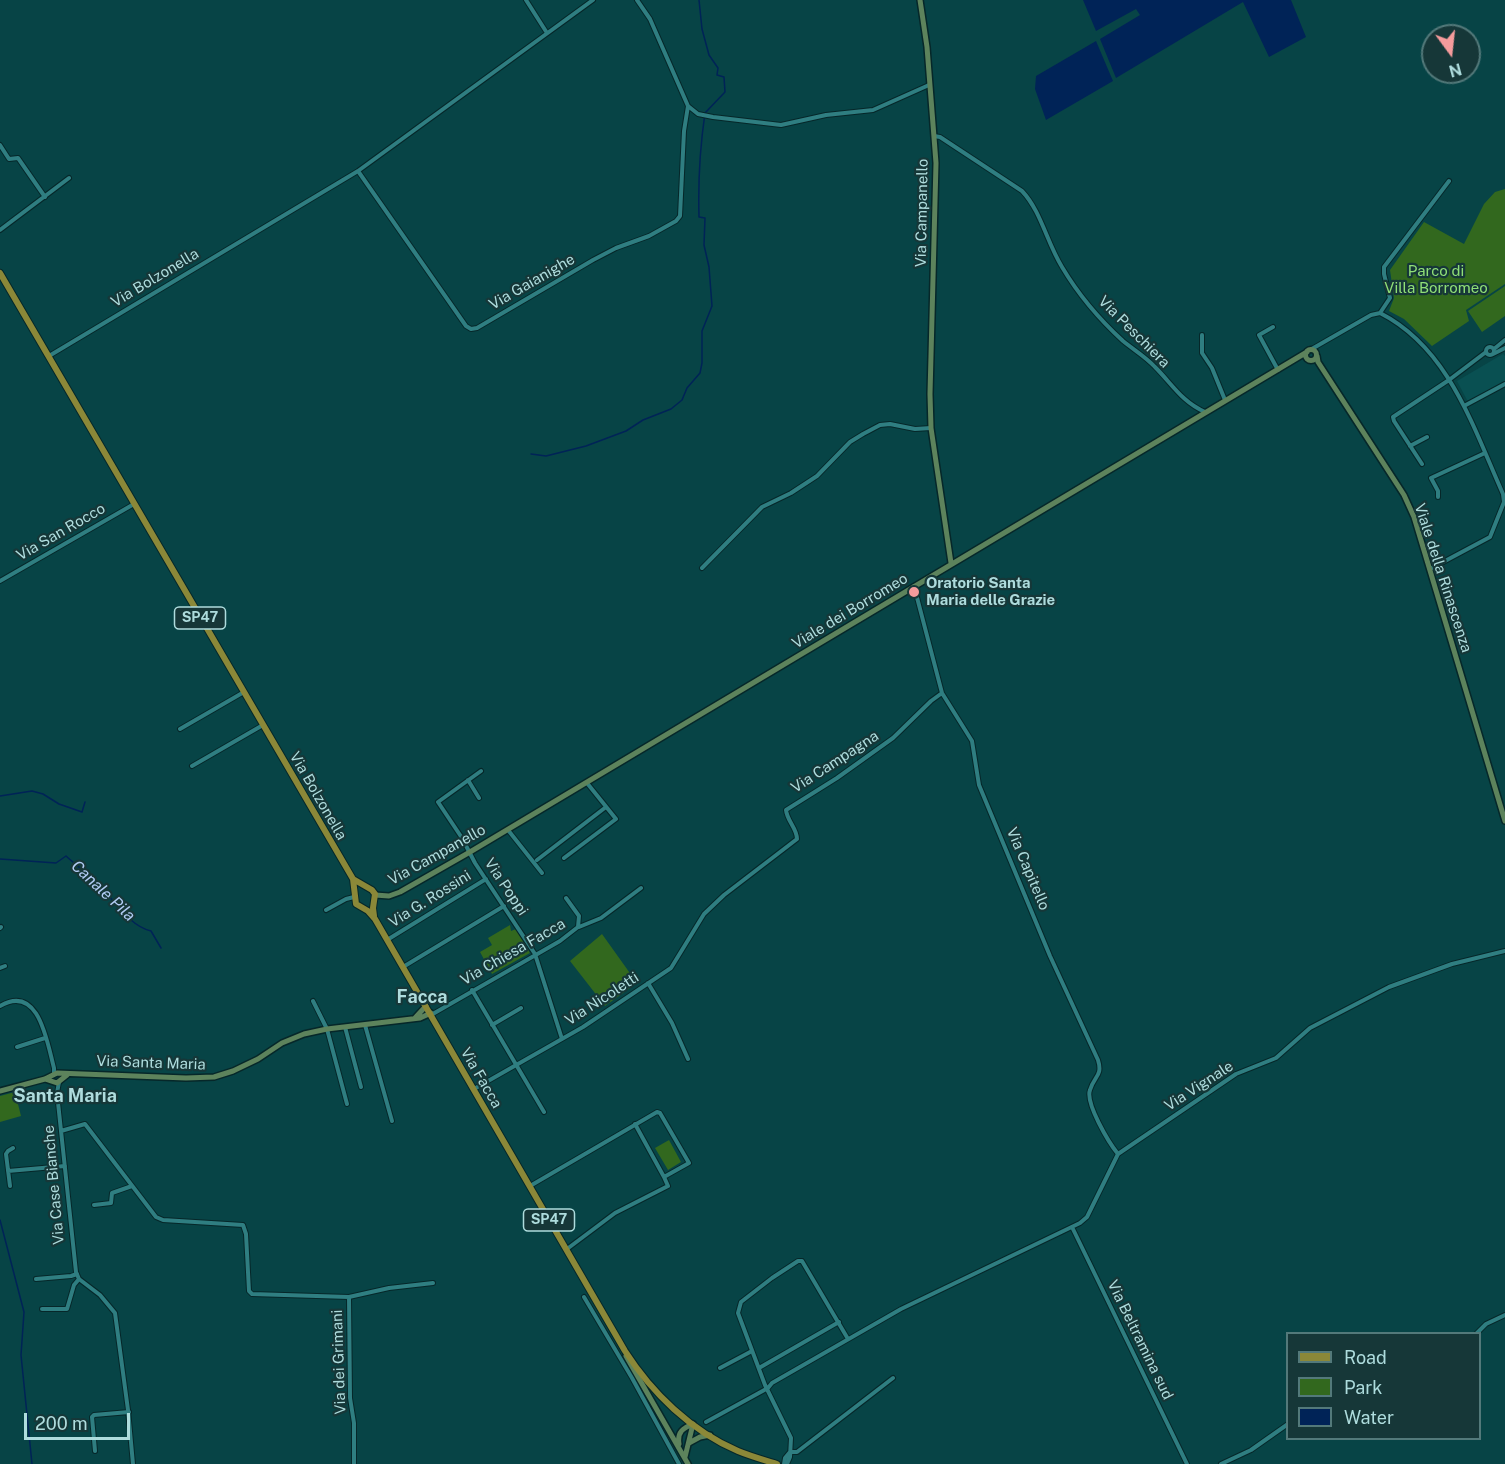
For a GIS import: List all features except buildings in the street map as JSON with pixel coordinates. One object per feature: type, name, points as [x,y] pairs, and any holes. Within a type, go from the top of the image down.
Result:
[{"type":"main road","name":"Via Campanello","points":[[920,0],[927,47],[936,163],[931,428],[951,563]]},
{"type":"main road","name":"SP47","points":[[0,273],[49,356]]},
{"type":"main road","name":"Viale dei Borromeo","points":[[611,769],[914,585],[1309,351]]},
{"type":"main road","points":[[1309,351],[1314,358]]},
{"type":"main road","points":[[1309,351],[1314,358]]},
{"type":"main road","name":"Via Bolzonella","points":[[49,356],[353,879],[356,904],[364,908]]},
{"type":"main road","name":"Viale dei Borromeo","points":[[1297,359],[1314,358]]},
{"type":"main road","name":"Viale della Rinascenza","points":[[1314,358],[1404,495],[1414,517],[1505,821]]},
{"type":"main road","name":"Via Campanello","points":[[375,895],[388,896],[400,892],[611,769]]},
{"type":"main road","name":"Via Bolzonella","points":[[353,879],[372,890],[375,895]]},
{"type":"main road","points":[[355,894],[364,887]]},
{"type":"main road","name":"SP47","points":[[373,904],[375,895]]},
{"type":"main road","points":[[364,908],[373,904]]},
{"type":"main road","name":"Via Facca","points":[[373,904],[375,919],[625,1351],[649,1386],[693,1424]]},
{"type":"main road","name":"Via Facca","points":[[364,908],[375,919]]},
{"type":"main road","points":[[415,1018],[426,1006]]},
{"type":"main road","name":"Via Santa Maria","points":[[0,1091],[78,1073],[186,1078],[214,1077],[233,1071],[258,1059],[282,1043],[304,1034],[424,1017],[431,1014]]},
{"type":"main road","points":[[625,1351],[628,1360],[687,1461]]},
{"type":"main road","name":"SP47","points":[[693,1424],[747,1454],[777,1464]]},
{"type":"main road","points":[[679,1449],[678,1434],[693,1424]]},
{"type":"main road","points":[[687,1461],[693,1424]]},
{"type":"main road","points":[[688,1444],[694,1439],[710,1435]]},
{"type":"street","points":[[526,0],[547,33]]},
{"type":"street","name":"Via Bolzonella","points":[[49,356],[358,171],[593,0]]},
{"type":"street","points":[[637,0],[650,19],[688,106],[698,114],[772,125],[791,124],[826,115],[873,110],[929,85]]},
{"type":"street","name":"Via Gaianighe","points":[[358,171],[466,326],[477,328],[600,256],[649,236],[676,221],[680,216],[684,131],[688,106]]},
{"type":"street","name":"Via Peschiera","points":[[934,136],[940,137],[1013,184],[1026,195],[1063,269],[1090,306],[1123,340],[1155,366],[1183,399],[1205,412]]},
{"type":"street","points":[[0,145],[9,159],[18,158],[45,196]]},
{"type":"street","points":[[0,230],[69,178]]},
{"type":"street","points":[[1309,351],[1371,315],[1380,313],[1386,306],[1390,298],[1384,267],[1449,182]]},
{"type":"street","points":[[1380,313],[1419,339],[1449,380],[1464,406],[1505,502],[1490,537],[1430,569]]},
{"type":"street","points":[[1273,327],[1258,336],[1278,370]]},
{"type":"street","points":[[1202,335],[1202,353],[1212,368],[1225,400]]},
{"type":"street","points":[[1493,352],[1505,340]]},
{"type":"street","points":[[1314,358],[1319,345]]},
{"type":"street","points":[[1422,464],[1393,417],[1449,380],[1486,352],[1488,348],[1493,352]]},
{"type":"street","points":[[1493,352],[1505,348]]},
{"type":"street","points":[[1464,406],[1505,384]]},
{"type":"street","points":[[702,568],[762,507],[791,493],[817,476],[850,442],[863,434],[879,425],[890,424],[915,429],[931,428]]},
{"type":"street","points":[[1410,446],[1427,437]]},
{"type":"street","points":[[1438,497],[1438,491],[1431,478],[1485,453]]},
{"type":"street","name":"Via San Rocco","points":[[0,581],[135,503]]},
{"type":"street","name":"Via Capitello","points":[[914,585],[942,693],[972,741],[979,785],[1050,956],[1098,1059],[1100,1073],[1089,1091],[1089,1101],[1118,1154]]},
{"type":"street","points":[[180,729],[244,692]]},
{"type":"street","name":"Via Campagna","points":[[717,902],[797,839],[797,833],[786,815],[786,810],[846,772],[893,738],[942,693]]},
{"type":"street","points":[[192,766],[263,725]]},
{"type":"street","name":"Via Poppi","points":[[481,771],[438,802],[535,954],[562,1039]]},
{"type":"street","points":[[468,780],[479,798]]},
{"type":"street","points":[[564,858],[616,819],[586,782]]},
{"type":"street","points":[[537,860],[606,807]]},
{"type":"street","name":"Via Campanello","points":[[508,829],[542,873]]},
{"type":"street","name":"Via G. Rossini","points":[[387,940],[486,879]]},
{"type":"street","points":[[578,927],[601,918],[641,888]]},
{"type":"street","points":[[326,910],[355,894]]},
{"type":"street","name":"Via Chiesa Facca","points":[[431,1014],[565,938],[578,927],[579,916],[566,898]]},
{"type":"street","name":"Via Nicoletti","points":[[474,1089],[562,1039],[671,968],[704,914],[717,902]]},
{"type":"street","points":[[403,967],[504,906]]},
{"type":"street","name":"Via Vignale","points":[[1072,1227],[1087,1217],[1118,1154],[1236,1074],[1276,1058],[1310,1028],[1389,987],[1452,964],[1505,951]]},
{"type":"street","points":[[0,968],[5,966]]},
{"type":"street","points":[[648,983],[672,1023],[688,1059]]},
{"type":"street","points":[[472,990],[543,1112]]},
{"type":"street","points":[[0,1006],[7,1001],[17,1000],[31,1005],[38,1015],[56,1078]]},
{"type":"street","points":[[313,1001],[327,1029],[347,1104]]},
{"type":"street","points":[[492,1025],[521,1008]]},
{"type":"street","points":[[365,1025],[392,1121]]},
{"type":"street","points":[[345,1027],[362,1087]]},
{"type":"street","points":[[17,1047],[45,1038]]},
{"type":"street","name":"Via Case Bianche","points":[[56,1078],[77,1274],[79,1279],[105,1300],[116,1313],[129,1412],[133,1464]]},
{"type":"street","points":[[530,1186],[655,1112],[660,1113],[689,1163],[664,1177]]},
{"type":"street","name":"Via dei Grimani","points":[[61,1131],[85,1124],[156,1217],[164,1220],[243,1225],[246,1234],[249,1291],[252,1294],[349,1297],[350,1398],[354,1423],[354,1464]]},
{"type":"street","points":[[566,1250],[615,1213],[668,1186],[634,1124]]},
{"type":"street","points":[[10,1186],[6,1154],[13,1148]]},
{"type":"street","points":[[8,1171],[65,1166]]},
{"type":"street","points":[[94,1206],[111,1203],[112,1193],[132,1186]]},
{"type":"street","points":[[706,1422],[937,1290],[1072,1227]]},
{"type":"street","name":"Via Beltramina sud","points":[[1072,1227],[1187,1464]]},
{"type":"street","points":[[785,1464],[791,1438],[759,1368],[738,1313],[741,1302],[771,1278],[798,1261],[805,1263],[848,1339]]},
{"type":"street","points":[[36,1279],[77,1274]]},
{"type":"street","points":[[42,1309],[67,1309],[74,1285],[79,1279]]},
{"type":"street","points":[[349,1297],[389,1288],[434,1283]]},
{"type":"street","points":[[584,1297],[633,1378],[679,1464]]},
{"type":"street","points":[[1478,1332],[1486,1324],[1505,1315]]},
{"type":"street","points":[[759,1368],[839,1322]]},
{"type":"street","points":[[720,1368],[752,1351]]},
{"type":"street","points":[[747,1454],[776,1461],[797,1452],[893,1378]]},
{"type":"street","points":[[95,1451],[92,1417],[129,1412]]},
{"type":"street","points":[[1221,1464],[1251,1450],[1286,1425]]},
{"type":"street","points":[[788,1456],[793,1464]]},
{"type":"shaded area","points":[[1503,354],[1505,356],[1505,383],[1470,401],[1467,400],[1457,381]]},
{"type":"green space","name":"Parco di Villa Borromeo","points":[[1505,189],[1505,284],[1466,310],[1469,321],[1432,346],[1404,319],[1389,311],[1394,298],[1390,270],[1424,222],[1464,244],[1484,204],[1495,192]]},
{"type":"green space","points":[[1505,286],[1505,316],[1482,332],[1468,311]]},
{"type":"green space","points":[[510,925],[511,931],[516,929],[530,953],[492,974],[480,952],[492,945],[488,938]]},
{"type":"green space","points":[[602,934],[637,983],[605,1006],[570,961]]},
{"type":"green space","points":[[15,1092],[21,1116],[0,1122],[0,1096]]},
{"type":"green space","points":[[669,1140],[681,1162],[668,1170],[655,1148]]},
{"type":"water","points":[[1083,0],[1291,0],[1306,37],[1269,57],[1243,2],[1116,78],[1100,39],[1140,15],[1136,9],[1096,31]]},
{"type":"water","points":[[1096,41],[1113,81],[1046,120],[1035,89],[1036,76]]},
{"type":"waterway","points":[[531,454],[546,456],[586,446],[626,431],[643,420],[671,409],[682,400],[687,388],[700,373],[702,331],[712,306],[709,267],[704,245],[705,218],[699,217],[701,152],[705,113],[725,92],[724,77],[717,75],[718,68],[709,55],[702,29],[699,0]]},
{"type":"waterway","points":[[0,796],[32,791],[82,812],[85,802]]},
{"type":"waterway","name":"Canale Pila","points":[[0,859],[56,863],[66,856],[98,884],[130,919],[151,931],[161,948]]},
{"type":"waterway","points":[[0,1220],[24,1312],[21,1355],[32,1464]]},
{"type":"place","name":"Oratorio Santa Maria delle Grazie","points":[[914,592]]},
{"type":"district","name":"Facca","points":[[422,997]]},
{"type":"district","name":"Santa Maria","points":[[65,1096]]}]
